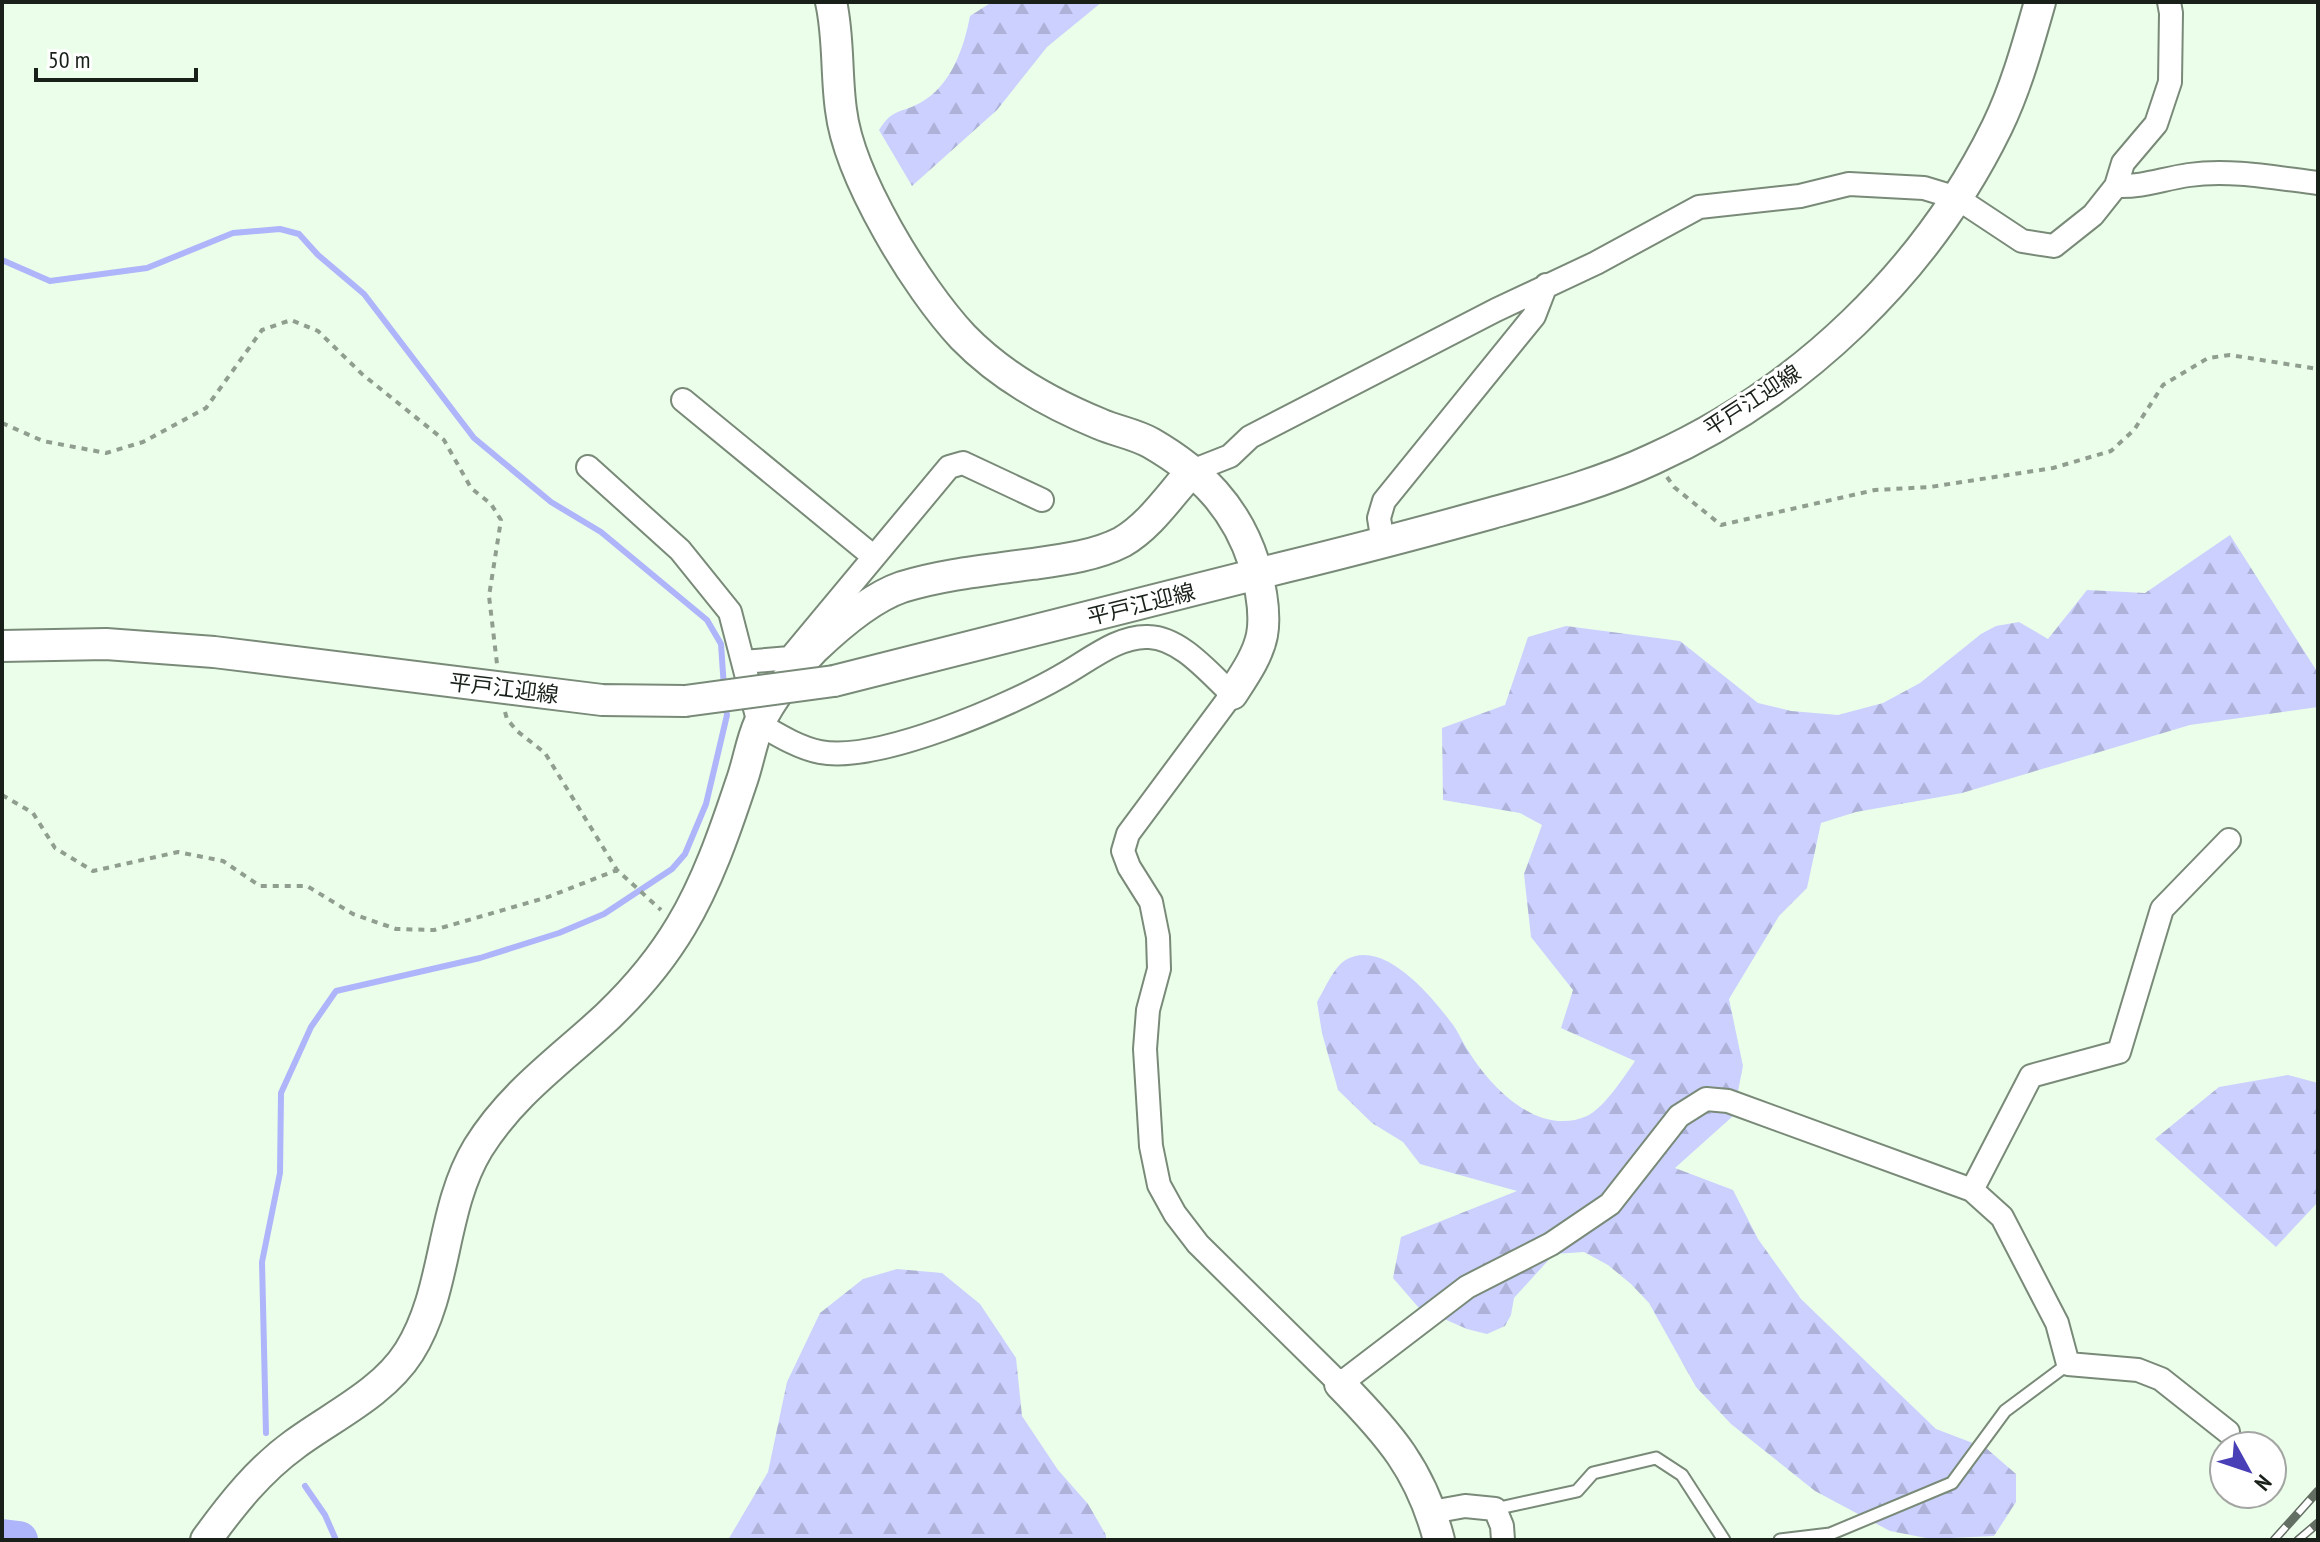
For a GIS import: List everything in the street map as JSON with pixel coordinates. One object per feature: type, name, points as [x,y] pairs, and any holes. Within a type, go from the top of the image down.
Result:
[{"type":"street","points":[[831,2],[841,113],[854,159],[879,212],[930,296],[964,337],[1035,392],[1100,424],[1149,442],[1192,471],[1227,505],[1248,544],[1257,574],[1262,605],[1262,636],[1248,667],[1232,694],[1128,834],[1123,851],[1129,867],[1151,902],[1158,937],[1159,969],[1148,1010],[1145,1049],[1151,1146],[1159,1185],[1175,1214],[1198,1244],[1383,1428],[1410,1465],[1436,1526],[1465,1506],[1495,1509],[1502,1526],[1503,1540]]},
{"type":"street","name":"平戸江迎線","points":[[2,646],[106,644],[214,652],[602,700],[685,701],[834,681],[1383,543],[1553,496],[1653,460],[1726,420],[1793,377],[1846,329],[1903,270],[1957,198],[1997,126],[2025,54],[2040,2]]},
{"type":"street","points":[[209,1536],[240,1494],[265,1469],[292,1446],[384,1381],[407,1355],[424,1323],[437,1288],[456,1197],[476,1152],[499,1117],[524,1089],[609,1016],[681,927],[718,847],[759,724],[780,691],[813,650],[862,609],[900,588],[963,574],[1074,558],[1120,543],[1146,525],[1192,471],[1230,456],[1250,437],[1546,285],[1596,263],[1699,207],[1800,196],[1849,184],[1924,188],[1957,198],[2022,241],[2054,246],[2093,215],[2116,186],[2123,163],[2156,124],[2170,82],[2169,2]]},
{"type":"street","points":[[2116,186],[2138,187],[2188,175],[2230,174],[2318,183]]},
{"type":"street","points":[[1383,543],[1379,518],[1384,501],[1534,316],[1546,285]]},
{"type":"street","points":[[683,400],[874,557]]},
{"type":"street","points":[[743,662],[790,658],[949,467],[963,463],[1042,500]]},
{"type":"street","points":[[588,467],[680,550],[730,612],[759,724],[819,752],[849,753],[877,749],[924,735],[1030,694],[1126,639],[1151,636],[1180,648],[1232,694]]},
{"type":"street","points":[[1972,1190],[2031,1076],[2119,1052],[2162,909],[2229,840]]},
{"type":"street","points":[[1340,1384],[1467,1287],[1551,1244],[1610,1204],[1679,1116],[1706,1099],[1728,1101],[1972,1190],[2002,1217],[2057,1323],[2068,1364],[2138,1370],[2161,1379],[2225,1430]]},
{"type":"lane","points":[[1780,1540],[1830,1534],[1952,1483],[2005,1411],[2068,1364]]},
{"type":"lane","points":[[1495,1509],[1577,1491],[1593,1473],[1656,1458],[1682,1475],[1724,1540]]},
{"type":"path","points":[[2,423],[43,441],[106,453],[143,442],[206,408],[262,330],[291,320],[318,331],[362,374],[444,440],[471,488],[491,504],[501,520],[489,596],[499,688],[507,719],[545,753],[617,870],[681,927]]},
{"type":"path","points":[[1653,460],[1674,487],[1721,525],[1875,490],[1930,487],[2037,470],[2111,451],[2134,430],[2163,385],[2208,358],[2230,355],[2318,369]]},
{"type":"path","points":[[2,795],[33,813],[55,848],[93,871],[178,852],[223,861],[260,886],[307,886],[353,914],[396,929],[434,930],[548,897],[617,870]]},
{"type":"green space","points":[[992,2],[1102,2],[1047,47],[997,110],[912,186],[879,130],[893,115],[920,103],[940,87],[960,53],[970,16]]},
{"type":"green space","points":[[2230,535],[2318,673],[2318,707],[2190,725],[1962,793],[1856,812],[1821,823],[1807,888],[1779,916],[1729,999],[1743,1066],[1733,1116],[1675,1168],[1733,1190],[1758,1239],[1801,1299],[1936,1429],[1986,1448],[2016,1474],[2016,1502],[1994,1536],[1931,1539],[1890,1531],[1815,1491],[1731,1424],[1696,1387],[1649,1303],[1608,1265],[1584,1252],[1554,1254],[1514,1298],[1505,1326],[1487,1334],[1467,1329],[1419,1308],[1393,1278],[1401,1237],[1517,1191],[1420,1164],[1403,1142],[1372,1123],[1338,1090],[1317,1002],[1332,974],[1344,961],[1358,955],[1389,962],[1417,984],[1441,1010],[1490,1081],[1519,1106],[1552,1120],[1569,1121],[1593,1112],[1607,1099],[1635,1061],[1561,1028],[1573,990],[1531,937],[1524,874],[1542,825],[1520,813],[1443,800],[1442,728],[1505,705],[1528,637],[1566,626],[1680,641],[1758,703],[1791,711],[1838,715],[1883,703],[1920,683],[1981,634],[1996,626],[2019,622],[2048,639],[2087,590],[2145,593]]},
{"type":"green space","points":[[2288,1075],[2318,1083],[2318,1202],[2276,1247],[2155,1139],[2219,1087]]},
{"type":"green space","points":[[897,1269],[942,1273],[980,1304],[1016,1358],[1022,1416],[1058,1470],[1088,1504],[1106,1540],[728,1540],[768,1472],[787,1382],[820,1313],[863,1279]]},
{"type":"waterway","points":[[2,260],[50,281],[147,268],[233,233],[280,229],[299,234],[318,255],[364,294],[474,438],[551,502],[601,532],[707,620],[721,644],[724,688]]},
{"type":"waterway","points":[[266,1433],[262,1262],[280,1173],[281,1093],[311,1027],[336,991],[480,958],[559,933],[604,914],[672,869],[685,854],[706,804],[727,715],[725,703]]},
{"type":"waterway","points":[[305,1486],[325,1515],[336,1540]]},
{"type":"waterway","points":[[2,1538],[19,1540]]},
{"type":"railway","points":[[2274,1540],[2318,1491]]},
{"type":"railway","points":[[2298,1540],[2318,1523]]}]
